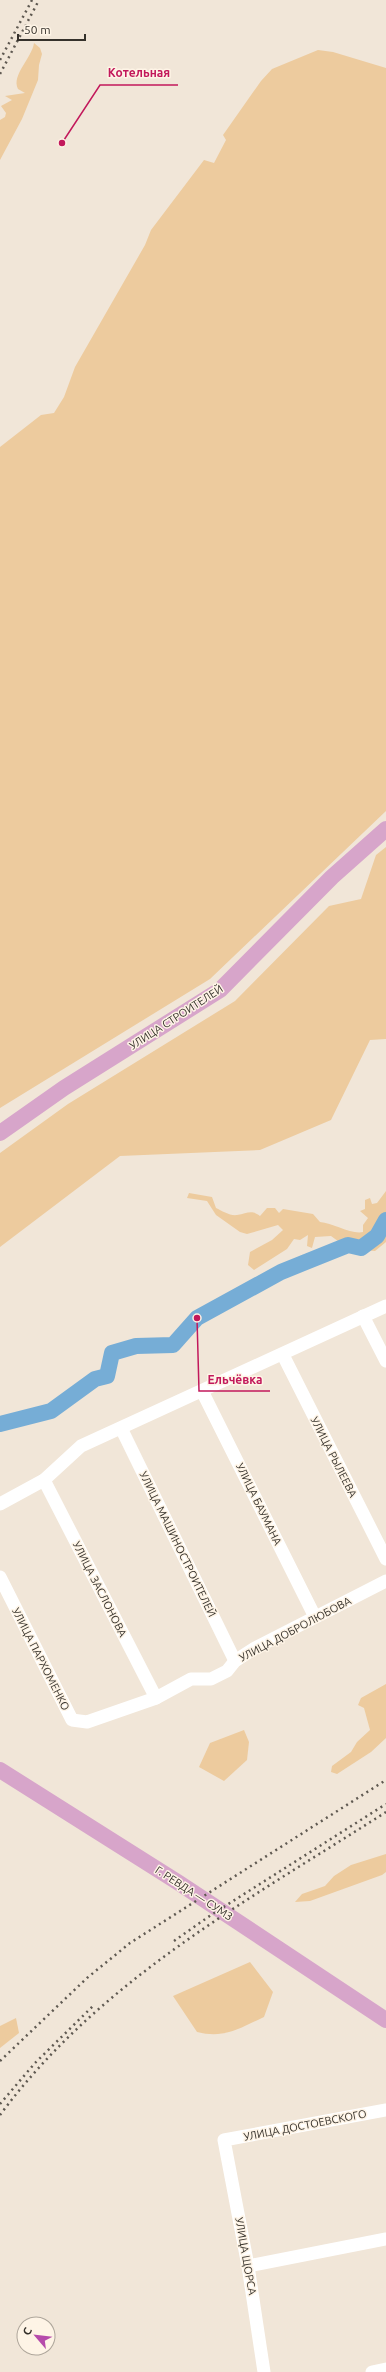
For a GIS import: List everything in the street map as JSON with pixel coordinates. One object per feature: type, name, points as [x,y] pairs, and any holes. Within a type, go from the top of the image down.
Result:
[{"type":"main road","name":"УЛИЦА СТРОИТЕЛЕЙ","points":[[0,1133],[64,1088],[220,990],[332,878],[386,829]]},
{"type":"main road","name":"Г. РЕВДА — СУМЗ","points":[[0,1770],[179,1883],[386,2020]]},
{"type":"street","points":[[0,1504],[44,1480],[81,1446],[283,1355],[386,1306]]},
{"type":"street","points":[[363,1316],[386,1361]]},
{"type":"street","name":"УЛИЦА РЫЛЕЕВА","points":[[283,1355],[386,1559]]},
{"type":"street","name":"УЛИЦА БАУМАНА","points":[[202,1391],[315,1617]]},
{"type":"street","name":"УЛИЦА МАШИНОСТРОИТЕЛЕЙ","points":[[121,1428],[235,1661]]},
{"type":"street","name":"УЛИЦА ЗАСЛОНОВА","points":[[44,1480],[156,1698]]},
{"type":"street","name":"УЛИЦА ПАРХОМЕНКО","points":[[0,1577],[72,1720]]},
{"type":"street","name":"УЛИЦА ДОБРОЛЮБОВА","points":[[72,1720],[87,1722],[156,1698],[191,1679],[211,1679],[227,1671],[235,1661],[255,1648],[386,1581]]},
{"type":"street","name":"УЛИЦА ДОСТОЕВСКОГО","points":[[224,2140],[386,2110]]},
{"type":"street","name":"УЛИЦА ЩОРСА","points":[[224,2140],[248,2266],[264,2372]]},
{"type":"street","points":[[248,2266],[386,2239]]},
{"type":"street","points":[[372,2372],[386,2369]]},
{"type":"shaded area","points":[[34,43],[40,48],[42,54],[39,65],[38,80],[22,119],[0,160],[0,120],[5,117],[6,113],[1,106],[12,100],[5,96],[25,93],[18,89],[17,78],[19,72],[30,55]]},
{"type":"shaded area","points":[[318,50],[333,52],[386,68],[386,811],[210,979],[0,1108],[0,447],[41,415],[54,413],[64,397],[75,367],[145,245],[151,230],[204,160],[214,163],[226,140],[223,135],[261,81],[272,69]]},
{"type":"shaded area","points":[[386,847],[386,1039],[370,1040],[331,1120],[260,1150],[120,1156],[0,1247],[0,1153],[68,1104],[235,1001],[329,906],[361,899],[376,855]]},
{"type":"shaded area","points":[[386,1191],[386,1242],[375,1251],[349,1249],[331,1236],[315,1237],[312,1248],[307,1246],[308,1235],[300,1240],[294,1239],[287,1249],[254,1270],[248,1265],[250,1252],[272,1240],[283,1230],[278,1225],[247,1234],[240,1232],[216,1215],[207,1201],[187,1198],[189,1193],[212,1197],[216,1208],[232,1215],[251,1212],[260,1216],[267,1208],[275,1208],[279,1213],[283,1209],[313,1214],[320,1222],[331,1224],[353,1232],[363,1232],[363,1225],[368,1218],[360,1211],[365,1209],[365,1200],[370,1198],[372,1204],[377,1203]]},
{"type":"shaded area","points":[[386,1684],[386,1738],[371,1752],[337,1774],[331,1772],[332,1766],[351,1752],[357,1742],[370,1730],[364,1708],[358,1705],[361,1698]]},
{"type":"shaded area","points":[[244,1730],[249,1742],[247,1760],[224,1781],[199,1767],[210,1743]]},
{"type":"shaded area","points":[[386,1854],[386,1872],[382,1875],[310,1901],[295,1902],[302,1894],[325,1886],[334,1876],[351,1865]]},
{"type":"shaded area","points":[[250,1962],[273,1992],[264,2017],[240,2028],[224,2033],[207,2034],[197,2032],[173,1996]]},
{"type":"shaded area","points":[[16,2018],[19,2033],[0,2048],[0,2026]]},
{"type":"waterway","points":[[0,1424],[51,1411],[95,1379],[107,1376],[112,1353],[136,1346],[173,1345],[197,1318],[281,1272],[348,1245],[361,1248],[377,1236],[386,1220]]},
{"type":"railway","points":[[0,60],[32,0]]},
{"type":"railway","points":[[0,74],[39,0]]},
{"type":"railway","points":[[0,2061],[87,1978],[130,1943],[386,1780]]},
{"type":"railway","points":[[174,1941],[211,1915],[386,1804]]},
{"type":"railway","points":[[0,2115],[40,2067],[83,2023],[129,1983],[178,1946],[229,1911],[386,1812]]},
{"type":"railway","points":[[0,2104],[35,2063],[93,2006]]},
{"type":"place","name":"Котельная","points":[[62,143]]},
{"type":"place","name":"Ельчёвка","points":[[197,1318]]}]
